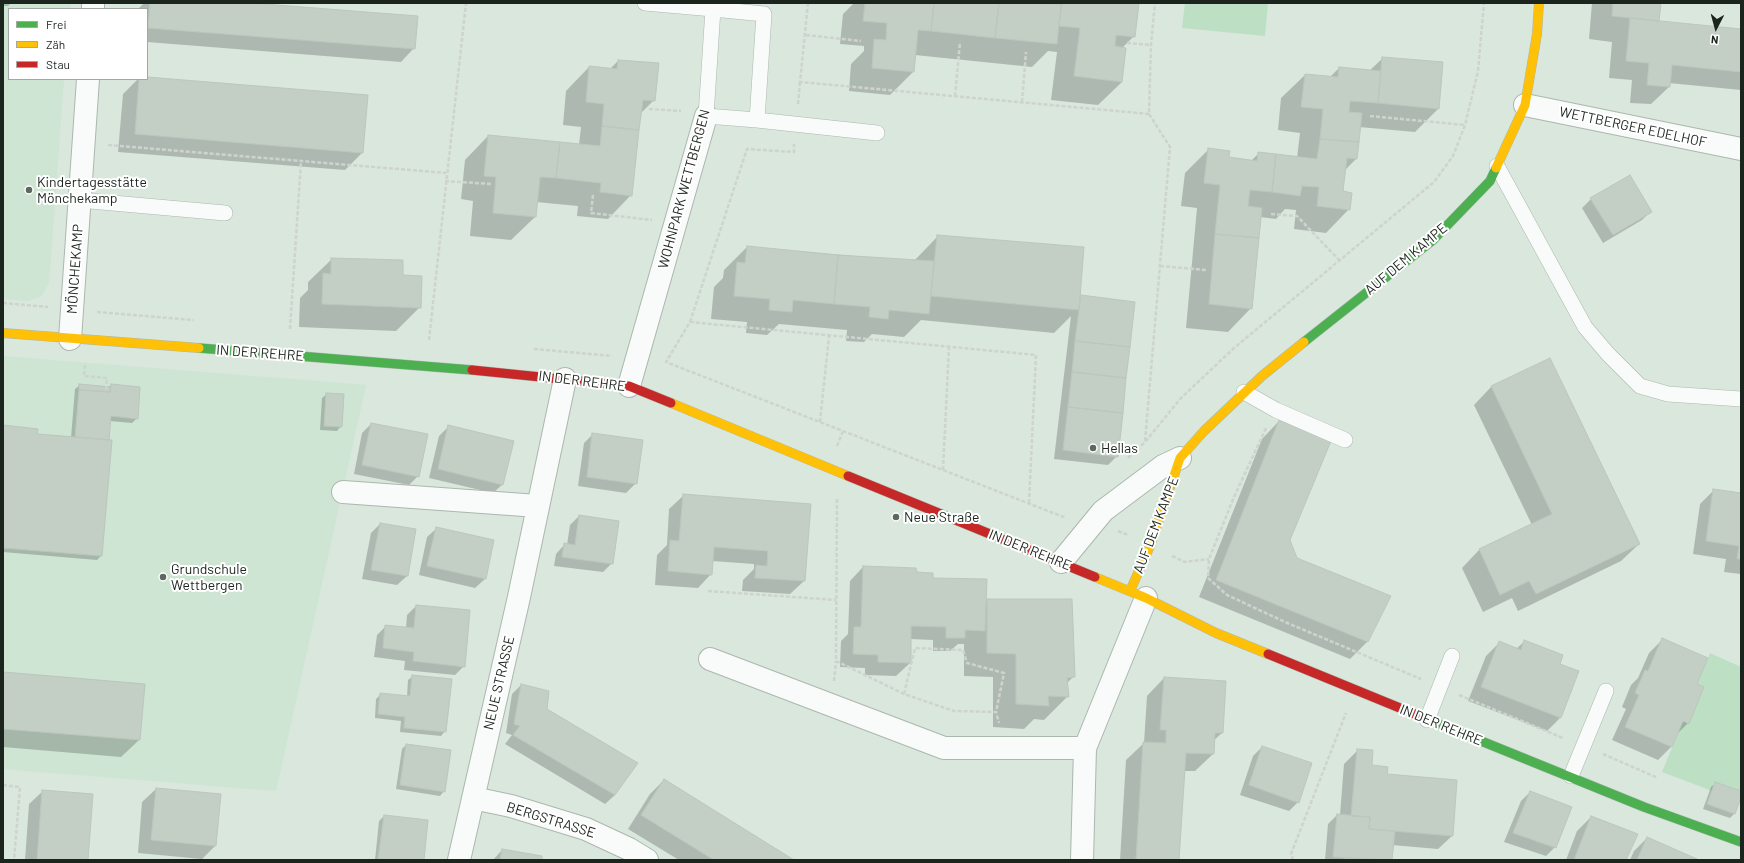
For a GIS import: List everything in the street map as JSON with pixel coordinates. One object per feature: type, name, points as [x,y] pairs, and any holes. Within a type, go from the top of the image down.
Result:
[{"type":"street","name":"AUF DEM KAMPE","points":[[1138,594],[1150,546],[1180,458],[1204,431],[1244,392],[1433,240],[1490,181],[1526,105],[1537,34],[1539,3]]},
{"type":"street","name":"MÖNCHEKAMP","points":[[70,339],[88,80]]},
{"type":"street","name":"WETTBERGER EDELHOF","points":[[1526,105],[1741,149]]},
{"type":"street","name":"WOHNPARK WETTBERGEN","points":[[629,386],[696,113]]},
{"type":"street","name":"IN DER REHRE","points":[[3,333],[426,365],[629,386],[1138,594],[1216,633],[1427,720],[1571,776],[1644,807],[1741,842]]},
{"type":"street","name":"NEUE STRASSE","points":[[460,860],[565,379]]},
{"type":"street","name":"AUF DEM KAMPE","points":[[1061,562],[1103,511],[1163,466],[1180,458]]},
{"type":"street","points":[[343,492],[538,506]]},
{"type":"street","points":[[1082,860],[1085,748],[1138,594]]},
{"type":"street","points":[[710,659],[944,748],[1085,748]]},
{"type":"street","name":"BERGSTRASSE","points":[[473,798],[511,806],[586,829],[629,849],[647,860]]},
{"type":"lane","points":[[645,3],[764,14],[757,120]]},
{"type":"lane","name":"WOHNPARK WETTBERGEN","points":[[696,113],[714,9]]},
{"type":"lane","points":[[696,113],[877,133]]},
{"type":"lane","points":[[1497,166],[1586,326],[1608,354],[1640,386],[1668,394],[1741,399]]},
{"type":"lane","points":[[79,200],[225,213]]},
{"type":"lane","points":[[1244,392],[1276,410],[1345,440]]},
{"type":"lane","points":[[1427,720],[1452,656]]},
{"type":"lane","points":[[1571,776],[1606,691]]},
{"type":"path","points":[[426,365],[445,181],[466,3]]},
{"type":"path","points":[[808,3],[794,152],[747,149],[690,322],[666,362],[1068,518],[1072,514]]},
{"type":"path","points":[[1145,442],[1170,147],[1149,114],[1151,45],[1155,3]]},
{"type":"path","points":[[1124,463],[1145,442],[1180,398],[1223,358],[1339,260],[1363,243],[1434,182],[1453,156],[1465,125],[1478,71],[1484,3]]},
{"type":"path","points":[[806,35],[861,41]]},
{"type":"path","points":[[955,96],[960,42]]},
{"type":"path","points":[[1127,43],[1151,45]]},
{"type":"path","points":[[1022,102],[1026,52]]},
{"type":"path","points":[[800,82],[1149,114]]},
{"type":"path","points":[[649,109],[696,113]]},
{"type":"path","points":[[1370,116],[1465,125]]},
{"type":"path","points":[[84,143],[446,172]]},
{"type":"path","points":[[290,328],[301,161]]},
{"type":"path","points":[[445,181],[491,184]]},
{"type":"path","points":[[593,195],[591,214],[658,220]]},
{"type":"path","points":[[1270,214],[1297,216],[1339,260]]},
{"type":"path","points":[[1160,266],[1206,270]]},
{"type":"path","points":[[690,322],[1036,355],[1029,503]]},
{"type":"path","points":[[820,422],[829,336]]},
{"type":"path","points":[[943,470],[949,346]]},
{"type":"path","points":[[85,362],[84,376],[107,378],[106,392]]},
{"type":"path","points":[[1276,410],[1262,434],[1234,497],[1209,559],[1208,578],[1227,595],[1285,622],[1658,778]]},
{"type":"path","points":[[829,468],[823,487],[837,494],[836,661],[904,694],[954,711],[996,712]]},
{"type":"path","points":[[708,591],[836,600]]},
{"type":"path","points":[[904,694],[916,648],[963,650],[967,664],[1004,673],[996,712],[1001,729]]},
{"type":"path","points":[[1293,860],[1291,854],[1355,690]]},
{"type":"path","points":[[3,785],[20,787],[14,860]]},
{"type":"shaded area","name":"Kindertagesstätte Mönchekamp","points":[[3,3],[71,3],[70,8],[8,8],[8,80],[64,80],[49,283],[42,296],[28,301],[3,299]]},
{"type":"shaded area","points":[[1185,3],[1268,3],[1265,36],[1182,28]]},
{"type":"shaded area","name":"Grundschule Wettbergen","points":[[3,356],[366,385],[276,791],[3,769]]},
{"type":"shaded area","points":[[1710,653],[1741,667],[1741,791],[1715,782],[1712,791],[1662,772],[1683,721],[1689,723],[1704,688],[1697,684]]},
{"type":"building","points":[[150,3],[251,3],[418,16],[415,49],[148,28]]},
{"type":"building","points":[[865,3],[934,3],[931,31],[918,30],[914,72],[872,68],[874,39],[886,40],[887,23],[863,21]]},
{"type":"building","points":[[934,3],[999,3],[995,38],[931,31]]},
{"type":"building","points":[[999,3],[1061,4],[1057,44],[995,38]]},
{"type":"building","points":[[1062,3],[1139,3],[1135,37],[1116,35],[1115,46],[1126,48],[1122,82],[1074,76],[1080,28],[1059,26]]},
{"type":"building","points":[[1613,3],[1661,3],[1659,21],[1612,16]]},
{"type":"building","points":[[1630,18],[1741,29],[1741,72],[1672,65],[1670,87],[1647,85],[1649,63],[1626,61]]},
{"type":"building","points":[[1382,57],[1443,62],[1439,109],[1378,103]]},
{"type":"building","points":[[618,60],[659,63],[655,101],[643,100],[639,130],[602,126],[604,104],[586,102],[589,66],[617,69]]},
{"type":"building","points":[[1339,67],[1381,71],[1378,103],[1350,101],[1349,112],[1362,113],[1359,142],[1320,139],[1323,109],[1301,107],[1305,74],[1338,77]]},
{"type":"building","points":[[148,77],[368,95],[363,153],[135,134],[139,80],[148,80]]},
{"type":"building","points":[[602,126],[639,130],[632,196],[600,192],[601,183],[556,178],[560,142],[600,146]]},
{"type":"building","points":[[488,135],[560,142],[556,178],[540,177],[536,217],[493,213],[496,177],[484,176]]},
{"type":"building","points":[[1320,139],[1359,142],[1357,159],[1347,158],[1343,191],[1352,193],[1350,210],[1317,206],[1319,187],[1302,186],[1300,196],[1272,192],[1276,154],[1317,159]]},
{"type":"building","points":[[1208,148],[1230,151],[1229,157],[1257,161],[1258,152],[1276,154],[1272,192],[1250,190],[1248,206],[1262,208],[1259,238],[1215,234],[1220,185],[1204,183]]},
{"type":"building","points":[[1630,175],[1652,212],[1613,235],[1590,198]]},
{"type":"building","points":[[1215,234],[1259,238],[1252,309],[1209,304]]},
{"type":"building","points":[[937,235],[1084,247],[1079,310],[931,296]]},
{"type":"building","points":[[747,246],[838,255],[834,304],[793,300],[792,312],[769,310],[770,299],[734,296],[737,262],[745,263]]},
{"type":"building","points":[[838,255],[934,261],[929,314],[889,310],[888,319],[869,317],[870,307],[834,304]]},
{"type":"building","points":[[331,258],[403,260],[403,275],[422,276],[421,308],[322,304],[323,273],[331,274]]},
{"type":"building","points":[[1081,295],[1135,302],[1130,347],[1075,341]]},
{"type":"building","points":[[1075,341],[1130,347],[1126,378],[1072,372]]},
{"type":"building","points":[[1550,358],[1640,544],[1536,594],[1529,581],[1500,595],[1479,549],[1552,514],[1491,386]]},
{"type":"building","points":[[1072,372],[1126,378],[1123,413],[1068,407]]},
{"type":"building","points":[[79,384],[111,387],[110,392],[79,390]]},
{"type":"building","points":[[111,384],[140,387],[138,419],[111,416],[109,440],[75,437],[79,390],[110,392]]},
{"type":"building","points":[[326,393],[344,394],[342,427],[324,426]]},
{"type":"building","points":[[1068,407],[1123,413],[1118,457],[1063,450]]},
{"type":"building","points":[[1279,420],[1331,441],[1290,540],[1297,558],[1391,596],[1368,642],[1216,580]]},
{"type":"building","points":[[371,423],[428,434],[419,477],[362,465]]},
{"type":"building","points":[[3,425],[38,429],[37,434],[112,440],[102,556],[3,548]]},
{"type":"building","points":[[448,425],[514,441],[503,485],[438,469]]},
{"type":"building","points":[[592,433],[643,440],[637,484],[587,477]]},
{"type":"building","points":[[1713,489],[1741,493],[1741,559],[1737,559],[1739,546],[1706,541]]},
{"type":"building","points":[[683,494],[811,504],[805,581],[755,578],[756,565],[767,566],[768,551],[714,547],[712,575],[668,571],[670,540],[679,541]]},
{"type":"building","points":[[579,515],[619,521],[613,564],[562,557],[564,543],[575,545]]},
{"type":"building","points":[[380,523],[416,529],[408,576],[371,570]]},
{"type":"building","points":[[436,527],[494,540],[486,579],[427,566]]},
{"type":"building","points":[[863,566],[916,568],[917,572],[933,573],[933,578],[987,579],[985,631],[965,630],[965,638],[946,638],[946,627],[911,626],[911,663],[878,662],[878,655],[853,654],[854,627],[861,627]]},
{"type":"building","points":[[987,599],[1072,599],[1075,677],[1067,678],[1069,697],[1048,696],[1049,706],[1016,704],[1016,654],[987,653]]},
{"type":"building","points":[[416,605],[470,610],[465,667],[413,661],[414,652],[383,648],[385,625],[414,628]]},
{"type":"building","points":[[1662,638],[1708,658],[1697,684],[1704,687],[1689,724],[1683,721],[1672,747],[1625,727],[1639,695],[1635,693],[1645,670],[1648,671]]},
{"type":"building","points":[[1524,640],[1563,655],[1560,664],[1579,671],[1561,718],[1481,687],[1499,641],[1521,650]]},
{"type":"building","points":[[3,672],[145,684],[140,740],[3,729]]},
{"type":"building","points":[[412,675],[452,679],[446,732],[404,728],[405,717],[378,714],[380,693],[410,696]]},
{"type":"building","points":[[1164,677],[1226,681],[1223,733],[1215,733],[1214,754],[1186,753],[1179,860],[1136,860],[1143,742],[1166,743],[1166,730],[1160,730]]},
{"type":"building","points":[[521,684],[549,691],[547,709],[638,763],[615,795],[513,735],[520,726],[514,724]]},
{"type":"building","points":[[406,744],[451,750],[445,792],[400,785]]},
{"type":"building","points":[[1262,746],[1312,763],[1299,803],[1249,785]]},
{"type":"building","points":[[1357,749],[1373,750],[1372,765],[1388,767],[1387,774],[1457,780],[1453,836],[1369,829],[1370,817],[1351,816]]},
{"type":"building","points":[[664,779],[794,860],[714,860],[641,815]]},
{"type":"building","points":[[1715,782],[1741,791],[1741,798],[1735,814],[1707,804]]},
{"type":"building","points":[[156,788],[221,794],[216,846],[151,840]]},
{"type":"building","points":[[42,790],[93,794],[88,860],[37,860]]},
{"type":"building","points":[[1530,791],[1572,807],[1556,848],[1513,833]]},
{"type":"building","points":[[1337,814],[1370,817],[1369,829],[1395,831],[1392,860],[1333,857]]},
{"type":"building","points":[[384,815],[428,820],[424,860],[378,859]]},
{"type":"building","points":[[1591,816],[1638,834],[1626,860],[1574,860]]},
{"type":"building","points":[[1647,837],[1697,859],[1637,860]]},
{"type":"building","points":[[502,849],[542,856],[542,860],[500,860]]},
{"type":"building","points":[[1344,858],[1368,860],[1344,860]]},
{"type":"traffic: fast","points":[[1304,342],[1433,240],[1490,181],[1496,168]]},
{"type":"traffic: fast","points":[[199,348],[472,370]]},
{"type":"traffic: fast","points":[[1417,715],[1644,807],[1741,842]]},
{"type":"traffic: slow","points":[[1496,168],[1525,105],[1537,34],[1539,3]]},
{"type":"traffic: slow","points":[[3,333],[199,348]]},
{"type":"traffic: slow","points":[[1130,591],[1150,546],[1180,458],[1204,431],[1262,376],[1304,342]]},
{"type":"traffic: slow","points":[[671,403],[848,476]]},
{"type":"traffic: slow","points":[[1095,577],[1146,598],[1216,633],[1268,654]]},
{"type":"traffic: jam","points":[[472,370],[629,386],[671,403]]},
{"type":"traffic: jam","points":[[848,476],[1095,577]]},
{"type":"traffic: jam","points":[[1268,654],[1417,715]]},
{"type":"place","name":"Kindertagesstätte Mönchekamp","points":[[29,190]]},
{"type":"place","name":"Hellas","points":[[1093,448]]},
{"type":"place","name":"Neue Straße","points":[[896,517]]},
{"type":"place","name":"Grundschule Wettbergen","points":[[163,577]]}]
